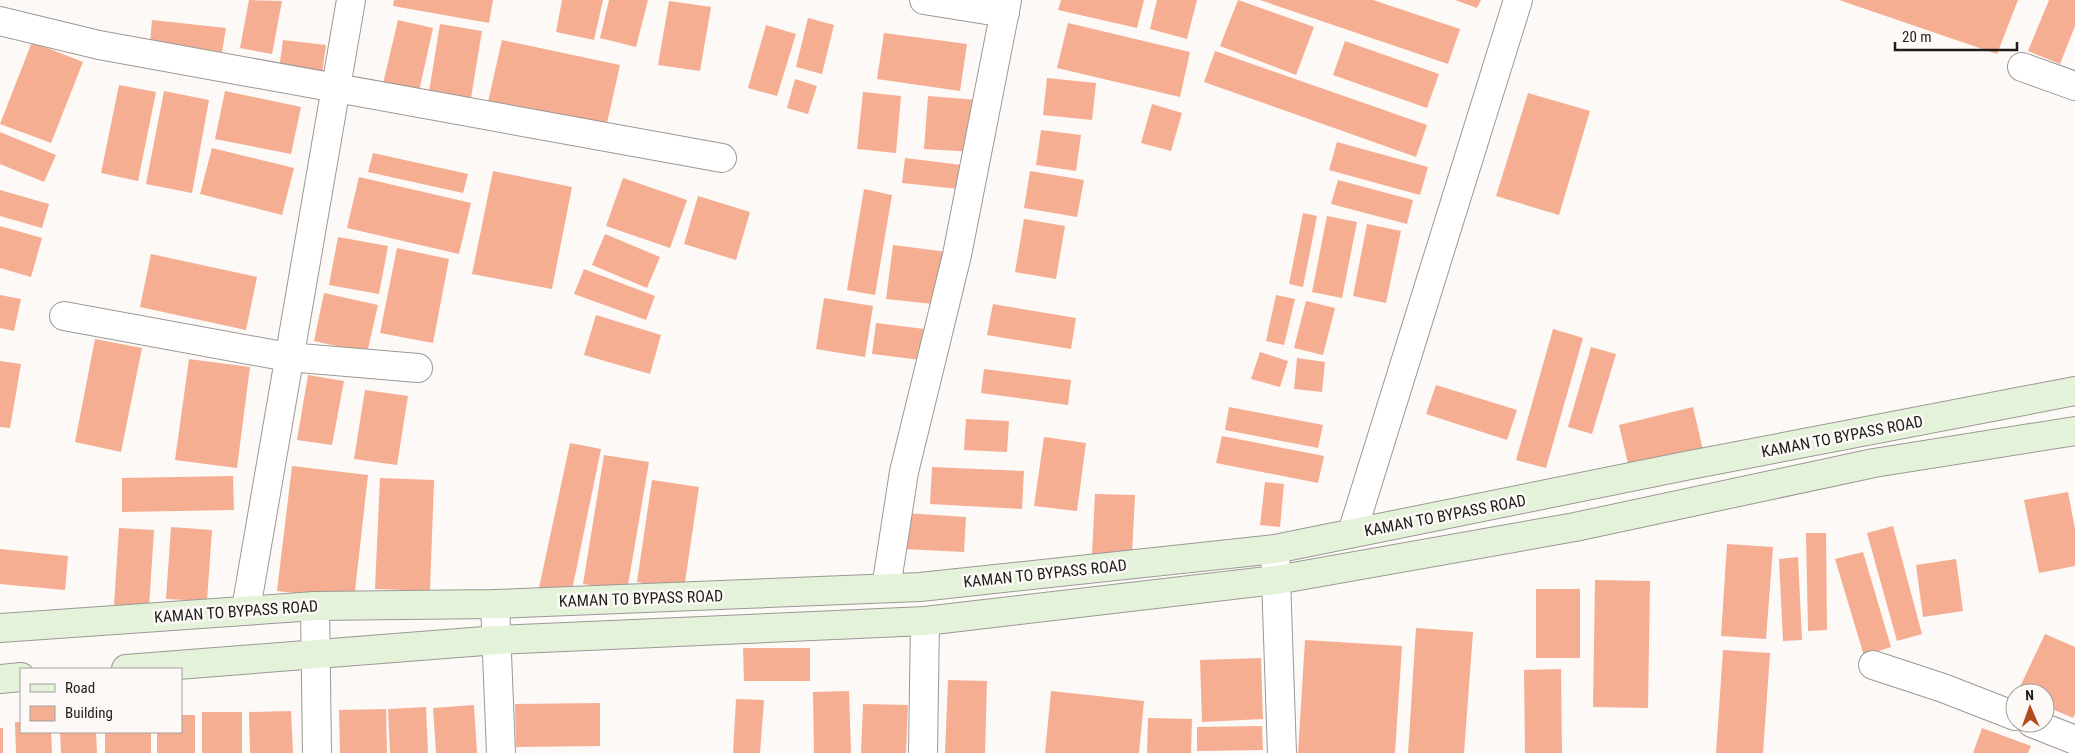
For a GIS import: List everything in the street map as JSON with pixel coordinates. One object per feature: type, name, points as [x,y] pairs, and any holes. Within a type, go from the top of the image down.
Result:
[{"type":"street","points":[[246,610],[288,357],[351,0]]},
{"type":"street","points":[[886,588],[904,472],[957,254],[1006,7],[924,0]]},
{"type":"street","points":[[1352,533],[1518,0]]},
{"type":"street","points":[[0,21],[99,45],[722,158]]},
{"type":"street","points":[[2022,66],[2075,86]]},
{"type":"street","points":[[64,316],[288,357],[418,368]]},
{"type":"street","name":"KAMAN TO BYPASS ROAD","points":[[0,628],[315,606],[496,604],[920,587],[1275,549],[2075,391]]},
{"type":"street","name":"KAMAN TO BYPASS ROAD","points":[[139,668],[497,640],[925,621],[1276,580],[1575,527],[1874,463],[2075,431]]},
{"type":"street","points":[[1275,549],[1282,753]]},
{"type":"street","points":[[496,604],[501,753]]},
{"type":"street","points":[[315,606],[317,753]]},
{"type":"street","points":[[923,753],[925,621]]},
{"type":"street","points":[[1873,665],[1943,688],[2005,712]]},
{"type":"street","points":[[0,679],[20,677]]},
{"type":"street","points":[[2055,732],[2075,740]]},
{"type":"building","points":[[249,0],[282,1],[272,54],[240,48]]},
{"type":"building","points":[[394,0],[493,0],[489,23],[393,6]]},
{"type":"building","points":[[562,0],[603,0],[594,40],[556,32]]},
{"type":"building","points":[[609,0],[648,0],[636,47],[600,38]]},
{"type":"building","points":[[1061,0],[1144,0],[1137,28],[1058,10]]},
{"type":"building","points":[[1157,0],[1197,0],[1187,39],[1150,29]]},
{"type":"building","points":[[1238,0],[1314,27],[1296,75],[1220,46]]},
{"type":"building","points":[[1260,0],[1373,0],[1460,29],[1448,64]]},
{"type":"building","points":[[1455,0],[1481,0],[1477,8]]},
{"type":"building","points":[[1839,0],[2018,0],[1997,54]]},
{"type":"building","points":[[2049,0],[2075,0],[2075,26],[2060,64],[2028,51]]},
{"type":"building","points":[[669,1],[711,7],[700,71],[658,65]]},
{"type":"building","points":[[808,18],[834,25],[822,74],[796,67]]},
{"type":"building","points":[[152,20],[226,28],[222,52],[150,43]]},
{"type":"building","points":[[398,20],[433,28],[418,96],[382,88]]},
{"type":"building","points":[[1068,23],[1190,52],[1180,97],[1057,68]]},
{"type":"building","points":[[440,24],[482,31],[471,98],[429,92]]},
{"type":"building","points":[[766,25],[796,34],[777,96],[748,88]]},
{"type":"building","points":[[884,33],[967,44],[960,91],[877,79]]},
{"type":"building","points":[[283,40],[326,45],[322,74],[279,69]]},
{"type":"building","points":[[502,40],[620,65],[606,128],[488,102]]},
{"type":"building","points":[[1345,41],[1439,74],[1427,108],[1333,75]]},
{"type":"building","points":[[32,42],[83,62],[51,143],[0,124]]},
{"type":"building","points":[[1215,51],[1427,125],[1416,157],[1204,82]]},
{"type":"building","points":[[1047,78],[1096,83],[1092,120],[1043,115]]},
{"type":"building","points":[[795,79],[817,86],[808,114],[787,108]]},
{"type":"building","points":[[119,85],[156,92],[138,181],[101,173]]},
{"type":"building","points":[[164,91],[209,100],[192,193],[146,184]]},
{"type":"building","points":[[225,91],[301,107],[291,154],[215,139]]},
{"type":"building","points":[[863,92],[901,96],[896,153],[857,149]]},
{"type":"building","points":[[1528,93],[1590,111],[1559,215],[1496,196]]},
{"type":"building","points":[[928,96],[978,100],[974,152],[924,149]]},
{"type":"building","points":[[1152,104],[1182,113],[1171,151],[1141,143]]},
{"type":"building","points":[[1041,130],[1081,135],[1076,171],[1036,165]]},
{"type":"building","points":[[0,132],[56,155],[44,182],[0,164]]},
{"type":"building","points":[[1337,142],[1428,167],[1420,195],[1329,170]]},
{"type":"building","points":[[212,148],[294,168],[282,215],[200,194]]},
{"type":"building","points":[[373,153],[468,174],[463,193],[368,172]]},
{"type":"building","points":[[905,158],[962,165],[959,189],[902,183]]},
{"type":"building","points":[[493,171],[572,187],[552,289],[472,274]]},
{"type":"building","points":[[1030,171],[1084,180],[1077,217],[1024,208]]},
{"type":"building","points":[[359,177],[471,203],[459,254],[347,228]]},
{"type":"building","points":[[623,178],[687,200],[670,248],[606,226]]},
{"type":"building","points":[[1338,180],[1413,200],[1407,224],[1331,204]]},
{"type":"building","points":[[864,189],[892,195],[875,295],[847,290]]},
{"type":"building","points":[[0,190],[49,204],[42,228],[0,216]]},
{"type":"building","points":[[698,196],[750,212],[736,260],[684,244]]},
{"type":"building","points":[[1303,213],[1317,216],[1303,287],[1289,284]]},
{"type":"building","points":[[1327,216],[1357,222],[1342,298],[1312,292]]},
{"type":"building","points":[[1024,219],[1065,226],[1056,279],[1015,272]]},
{"type":"building","points":[[1367,224],[1401,231],[1386,303],[1353,296]]},
{"type":"building","points":[[0,226],[42,238],[31,277],[0,268]]},
{"type":"building","points":[[605,234],[660,257],[647,288],[592,265]]},
{"type":"building","points":[[338,237],[388,246],[379,294],[329,285]]},
{"type":"building","points":[[893,245],[948,252],[942,305],[886,299]]},
{"type":"building","points":[[397,248],[449,259],[433,343],[380,333]]},
{"type":"building","points":[[151,254],[257,277],[246,330],[140,307]]},
{"type":"building","points":[[584,269],[655,296],[646,320],[574,294]]},
{"type":"building","points":[[324,293],[378,305],[367,353],[314,341]]},
{"type":"building","points":[[0,295],[21,299],[14,331],[0,328]]},
{"type":"building","points":[[1276,295],[1295,299],[1284,345],[1266,341]]},
{"type":"building","points":[[824,298],[873,306],[865,357],[816,349]]},
{"type":"building","points":[[1306,301],[1335,308],[1323,355],[1294,348]]},
{"type":"building","points":[[993,304],[1076,318],[1071,349],[987,335]]},
{"type":"building","points":[[596,315],[661,335],[650,374],[584,355]]},
{"type":"building","points":[[876,323],[933,330],[929,361],[872,354]]},
{"type":"building","points":[[1553,329],[1583,338],[1546,468],[1516,460]]},
{"type":"building","points":[[95,339],[142,348],[121,452],[75,442]]},
{"type":"building","points":[[1591,347],[1616,354],[1592,434],[1568,427]]},
{"type":"building","points":[[1260,352],[1288,361],[1280,387],[1251,379]]},
{"type":"building","points":[[1297,358],[1325,362],[1322,392],[1294,389]]},
{"type":"building","points":[[189,359],[250,367],[237,468],[175,460]]},
{"type":"building","points":[[0,361],[21,364],[10,428],[0,427]]},
{"type":"building","points":[[984,369],[1071,380],[1068,405],[981,393]]},
{"type":"building","points":[[308,375],[344,381],[332,445],[297,440]]},
{"type":"building","points":[[1436,385],[1517,410],[1507,440],[1426,414]]},
{"type":"building","points":[[365,390],[408,396],[397,465],[354,459]]},
{"type":"building","points":[[1229,407],[1323,425],[1318,448],[1225,430]]},
{"type":"building","points":[[1693,407],[1703,450],[1629,468],[1619,425]]},
{"type":"building","points":[[966,419],[1009,421],[1007,452],[964,450]]},
{"type":"building","points":[[1222,436],[1324,456],[1318,483],[1216,463]]},
{"type":"building","points":[[1044,437],[1086,443],[1077,511],[1034,506]]},
{"type":"building","points":[[570,443],[601,449],[571,595],[539,588]]},
{"type":"building","points":[[604,455],[649,462],[627,591],[583,584]]},
{"type":"building","points":[[292,466],[368,475],[354,600],[277,591]]},
{"type":"building","points":[[932,467],[1024,471],[1022,509],[930,504]]},
{"type":"building","points":[[233,476],[234,510],[122,512],[122,478]]},
{"type":"building","points":[[380,478],[434,480],[430,591],[375,589]]},
{"type":"building","points":[[652,480],[699,487],[684,589],[637,582]]},
{"type":"building","points":[[1265,482],[1284,484],[1280,527],[1260,525]]},
{"type":"building","points":[[2068,492],[2075,529],[2075,566],[2039,573],[2024,500]]},
{"type":"building","points":[[1095,494],[1135,495],[1132,555],[1092,554]]},
{"type":"building","points":[[905,513],[966,517],[964,552],[903,549]]},
{"type":"building","points":[[1893,526],[1922,634],[1897,641],[1867,533]]},
{"type":"building","points":[[171,527],[212,530],[207,601],[166,599]]},
{"type":"building","points":[[119,528],[154,530],[149,607],[114,605]]},
{"type":"building","points":[[1806,533],[1826,533],[1827,630],[1808,631]]},
{"type":"building","points":[[1727,544],[1773,547],[1766,639],[1721,636]]},
{"type":"building","points":[[0,549],[68,556],[65,590],[0,584]]},
{"type":"building","points":[[1863,552],[1891,647],[1864,656],[1835,559]]},
{"type":"building","points":[[1798,557],[1802,640],[1783,641],[1779,559]]},
{"type":"building","points":[[1956,559],[1963,611],[1923,617],[1916,565]]},
{"type":"building","points":[[1595,580],[1650,581],[1648,708],[1593,707]]},
{"type":"building","points":[[1536,589],[1580,589],[1580,658],[1536,658]]},
{"type":"building","points":[[1416,628],[1473,632],[1464,753],[1408,753]]},
{"type":"building","points":[[2045,634],[2075,647],[2075,714],[2073,718],[2055,710],[2055,683],[2022,683]]},
{"type":"building","points":[[1305,640],[1402,646],[1395,753],[1298,753]]},
{"type":"building","points":[[743,648],[810,648],[810,681],[744,681]]},
{"type":"building","points":[[1723,650],[1770,653],[1763,753],[1716,753]]},
{"type":"building","points":[[1261,658],[1263,719],[1202,722],[1200,660]]},
{"type":"building","points":[[1561,669],[1562,753],[1525,753],[1524,670]]},
{"type":"building","points":[[948,680],[987,681],[985,753],[945,753]]},
{"type":"building","points":[[849,691],[851,753],[814,753],[813,692]]},
{"type":"building","points":[[1051,691],[1144,701],[1139,753],[1045,753]]},
{"type":"building","points":[[736,699],[764,700],[760,753],[733,753]]},
{"type":"building","points":[[600,703],[600,746],[516,747],[515,704]]},
{"type":"building","points":[[863,704],[908,705],[906,753],[861,753]]},
{"type":"building","points":[[474,705],[477,753],[436,753],[433,708]]},
{"type":"building","points":[[426,707],[428,753],[390,753],[388,709]]},
{"type":"building","points":[[386,709],[387,753],[340,753],[339,710]]},
{"type":"building","points":[[291,711],[293,753],[250,753],[249,712]]},
{"type":"building","points":[[202,712],[242,712],[242,753],[202,753]]},
{"type":"building","points":[[182,715],[195,715],[195,753],[157,753],[157,733],[182,733]]},
{"type":"building","points":[[1148,718],[1192,719],[1191,753],[1147,753]]},
{"type":"building","points":[[15,722],[20,722],[20,733],[51,733],[52,753],[16,753]]},
{"type":"building","points":[[1262,726],[1263,750],[1197,751],[1197,727]]},
{"type":"building","points":[[0,728],[3,728],[3,753],[0,753]]},
{"type":"building","points":[[1982,728],[2031,746],[2028,753],[1973,753]]},
{"type":"building","points":[[60,733],[96,733],[97,753],[61,753]]},
{"type":"building","points":[[105,733],[151,733],[151,753],[105,753]]}]
